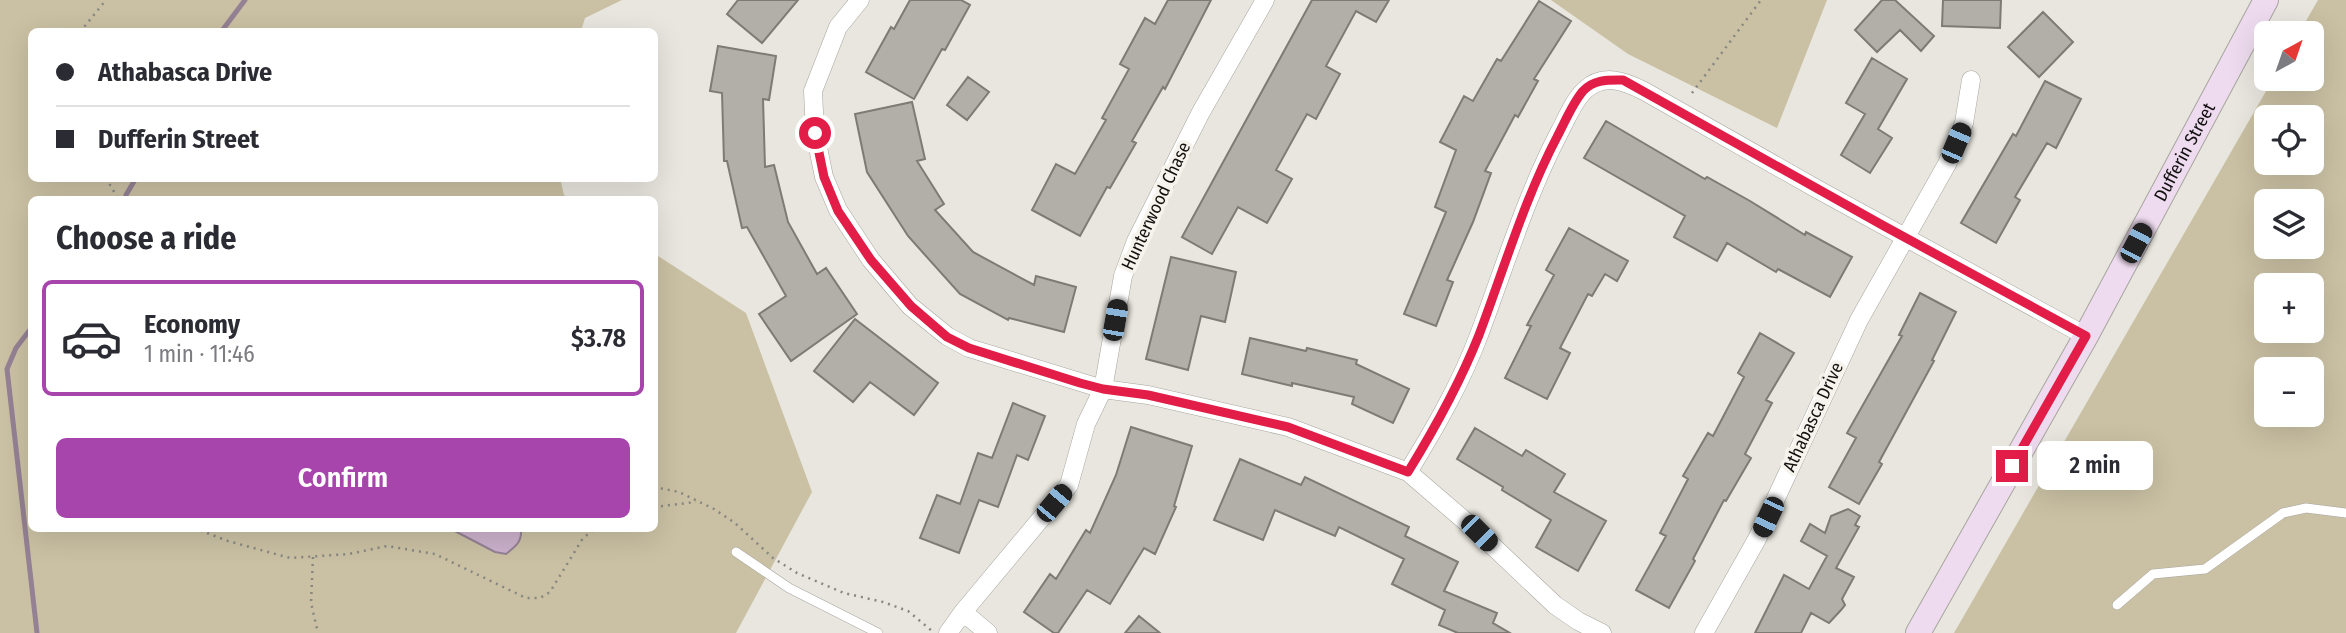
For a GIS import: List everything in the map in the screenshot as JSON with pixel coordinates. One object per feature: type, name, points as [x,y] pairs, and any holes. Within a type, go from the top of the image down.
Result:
[{"type":"main road","name":"Dufferin Street","points":[[1918,633],[2086,336],[2266,0]]},
{"type":"street","points":[[860,0],[838,27],[813,91],[815,133],[824,177],[838,211],[871,260],[911,306],[947,337],[969,348],[1103,389],[1148,395],[1288,427],[1408,472],[1479,533],[1555,605],[1602,633]]},
{"type":"street","name":"Hunterwood Chase","points":[[948,633],[1069,485],[1086,424],[1103,389],[1123,276],[1136,241],[1201,112],[1265,0]]},
{"type":"street","points":[[1408,472],[1462,375],[1539,172],[1570,111],[1584,90],[1602,80],[1623,80],[1644,91],[1906,239],[2086,336]]},
{"type":"street","name":"Athabasca Drive","points":[[1704,633],[1757,540],[1859,320],[1947,163],[1964,123],[1971,80]]},
{"type":"street","points":[[963,612],[988,633]]},
{"type":"lane","points":[[2117,605],[2153,574],[2206,569],[2283,513],[2306,508],[2346,513]]},
{"type":"lane","points":[[736,552],[789,589],[878,633]]},
{"type":"path","points":[[82,28],[106,0]]},
{"type":"path","points":[[1692,93],[1761,0]]},
{"type":"path","points":[[658,488],[679,492],[714,509],[735,523],[774,558],[797,573],[844,593],[908,611],[935,633]]},
{"type":"path","points":[[658,507],[696,502]]},
{"type":"path","points":[[204,532],[290,558],[349,554],[387,545],[435,554],[526,598],[540,598],[550,592],[583,538],[591,532]]},
{"type":"path","points":[[313,557],[311,603],[318,633]]},
{"type":"shaded area","points":[[0,0],[622,0],[585,18],[582,28],[28,28],[28,182],[561,182],[566,196],[28,196],[28,532],[658,532],[658,256],[746,313],[812,492],[736,633],[0,633]]},
{"type":"shaded area","points":[[1551,0],[1827,0],[1777,128],[1628,54]]},
{"type":"shaded area","points":[[2318,0],[2346,0],[2346,633],[1954,633],[2254,112],[2254,175],[2324,175],[2324,105],[2258,105],[2266,91],[2324,91],[2324,21],[2306,21]]},
{"type":"shaded area","points":[[457,532],[521,532],[518,543],[506,554],[495,552]]},
{"type":"building","points":[[738,0],[798,0],[762,43],[727,14]]},
{"type":"building","points":[[910,0],[961,0],[970,5],[914,99],[866,72],[891,27],[894,29]]},
{"type":"building","points":[[1168,0],[1211,0],[1165,89],[1163,87],[1132,141],[1136,143],[1110,188],[1107,187],[1080,236],[1032,210],[1056,164],[1075,174],[1106,120],[1102,118],[1129,69],[1120,64],[1145,18],[1155,24]]},
{"type":"building","points":[[1312,0],[1389,0],[1376,22],[1356,11],[1326,66],[1340,74],[1316,119],[1307,114],[1276,170],[1292,179],[1267,223],[1238,207],[1212,254],[1182,237]]},
{"type":"building","points":[[1882,0],[1895,0],[1934,36],[1921,51],[1900,30],[1877,52],[1855,30]]},
{"type":"building","points":[[1943,0],[2001,0],[2000,28],[1942,26]]},
{"type":"building","points":[[1539,1],[1571,21],[1534,79],[1538,81],[1518,117],[1515,115],[1485,171],[1491,173],[1447,280],[1453,282],[1436,326],[1404,314],[1446,212],[1435,207],[1456,150],[1440,142],[1464,96],[1473,101],[1497,59],[1501,61]]},
{"type":"building","points":[[2043,12],[2073,42],[2039,77],[2008,47]]},
{"type":"building","points":[[718,46],[776,56],[769,100],[763,99],[765,167],[774,165],[788,222],[817,274],[826,268],[857,314],[791,361],[759,314],[786,296],[747,227],[742,228],[727,161],[724,161],[722,93],[710,91]]},
{"type":"building","points":[[1872,58],[1907,79],[1878,129],[1892,138],[1870,173],[1841,155],[1865,114],[1846,103]]},
{"type":"building","points":[[968,77],[989,92],[967,120],[947,105]]},
{"type":"building","points":[[2045,81],[2081,99],[2056,148],[2047,143],[2015,197],[2020,200],[1996,243],[1961,223],[2013,134],[2016,136]]},
{"type":"building","points":[[912,102],[925,159],[917,161],[944,204],[935,210],[973,252],[1034,285],[1036,276],[1076,287],[1064,332],[1009,318],[1008,320],[960,294],[908,236],[867,172],[855,114]]},
{"type":"building","points":[[1606,121],[1705,179],[1707,177],[1750,201],[1805,235],[1806,232],[1852,257],[1830,297],[1778,269],[1776,272],[1727,243],[1717,261],[1674,237],[1685,216],[1584,158]]},
{"type":"building","points":[[1569,228],[1628,261],[1617,281],[1605,274],[1592,296],[1588,294],[1560,348],[1570,353],[1547,399],[1505,378],[1531,326],[1527,325],[1554,275],[1546,270]]},
{"type":"building","points":[[1171,257],[1236,272],[1225,322],[1201,316],[1188,370],[1146,359]]},
{"type":"building","points":[[1920,293],[1956,312],[1932,360],[1934,361],[1879,462],[1882,464],[1859,504],[1829,487],[1856,438],[1847,433],[1902,336],[1899,335]]},
{"type":"building","points":[[855,319],[938,383],[914,415],[870,382],[853,402],[814,371]]},
{"type":"building","points":[[1760,333],[1794,353],[1766,400],[1772,403],[1745,454],[1751,458],[1726,501],[1724,500],[1669,608],[1636,590],[1666,536],[1660,533],[1688,479],[1683,476],[1708,433],[1713,436],[1744,377],[1738,373]]},
{"type":"building","points":[[1250,338],[1357,360],[1356,364],[1409,389],[1393,423],[1352,404],[1354,397],[1242,374]]},
{"type":"building","points":[[1013,403],[1045,416],[1028,460],[1017,455],[998,507],[979,500],[959,553],[920,538],[937,495],[960,504],[978,453],[992,458]]},
{"type":"building","points":[[1131,427],[1192,446],[1174,506],[1176,507],[1155,554],[1144,548],[1110,604],[1087,590],[1058,633],[1054,633],[1024,612],[1050,574],[1056,579],[1086,530],[1090,533],[1116,475]]},
{"type":"building","points":[[1475,428],[1522,456],[1526,450],[1565,474],[1554,492],[1606,521],[1578,571],[1536,547],[1551,520],[1457,459]]},
{"type":"building","points":[[1240,459],[1301,485],[1305,477],[1409,527],[1405,536],[1458,562],[1444,591],[1497,613],[1493,623],[1510,633],[1458,633],[1439,625],[1445,610],[1392,584],[1404,559],[1339,527],[1335,536],[1275,510],[1263,540],[1214,520]]},
{"type":"building","points":[[1848,509],[1860,516],[1855,525],[1859,527],[1836,568],[1854,577],[1842,599],[1845,605],[1829,623],[1811,613],[1801,633],[1755,633],[1784,575],[1809,589],[1827,556],[1801,541],[1810,524],[1825,533],[1831,516]]},
{"type":"building","points":[[1139,616],[1160,633],[1125,633]]},
{"type":"waterway","points":[[224,28],[245,0]]},
{"type":"waterway","points":[[126,195],[134,182]]},
{"type":"waterway","points":[[28,332],[16,348],[7,369],[37,633]]},
{"type":"route","points":[[815,133],[824,177],[838,211],[871,260],[911,306],[947,337],[969,348],[1080,383],[1148,395],[1288,427],[1408,472],[1462,375],[1539,172],[1570,111],[1584,90],[1602,80],[1623,80],[1817,190],[2086,336],[2012,466]]}]
